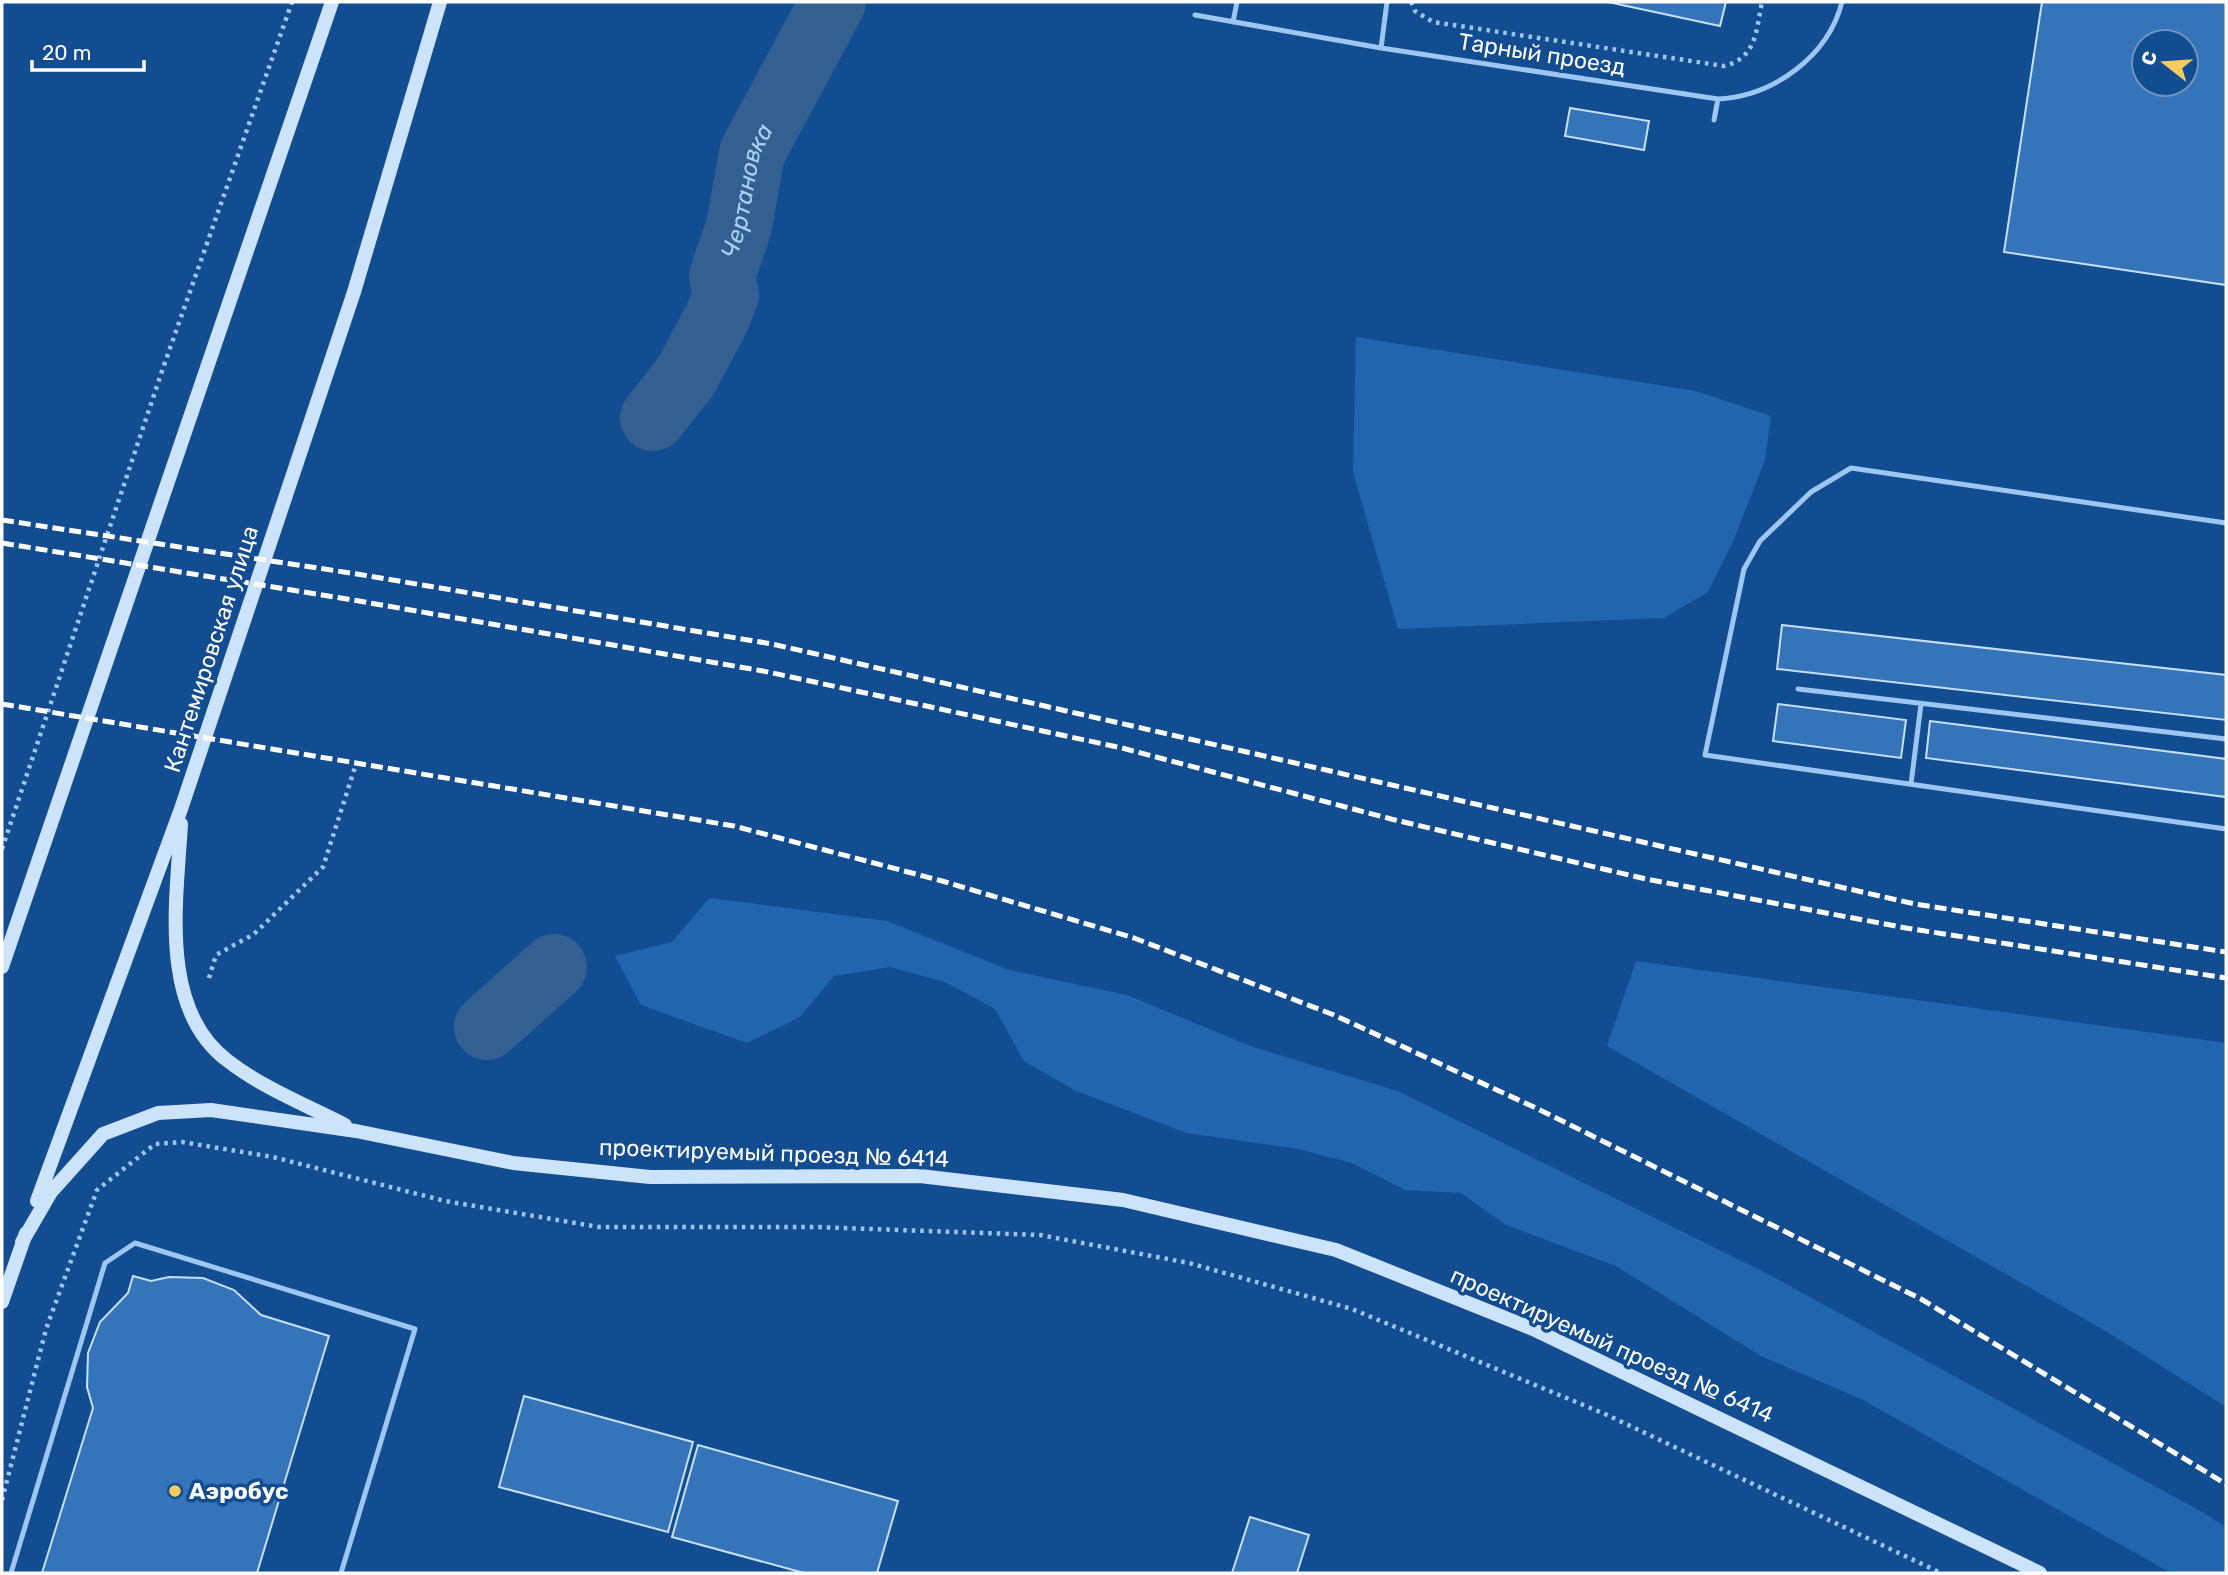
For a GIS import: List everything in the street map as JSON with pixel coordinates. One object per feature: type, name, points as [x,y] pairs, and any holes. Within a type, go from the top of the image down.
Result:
[{"type":"main road","points":[[2,967],[332,2]]},
{"type":"main road","name":"Кантемировская улица","points":[[2,1302],[181,809],[354,292],[440,2]]},
{"type":"main road","name":"проектируемый проезд № 6414","points":[[181,809],[177,893],[178,963],[184,998],[199,1027],[225,1060],[259,1082],[356,1131]]},
{"type":"main road","name":"проектируемый проезд № 6414","points":[[22,1242],[51,1192],[82,1154],[103,1134],[158,1113],[211,1110],[356,1131],[513,1163],[650,1177],[920,1176],[1123,1200],[1336,1250],[1533,1329],[2040,1573]]},
{"type":"lane","points":[[1233,22],[1237,2]]},
{"type":"lane","points":[[1381,48],[1387,2]]},
{"type":"lane","name":"Тарный проезд","points":[[1195,15],[1381,48],[1718,99],[1738,98],[1790,76],[1814,52],[1838,17],[1842,2]]},
{"type":"lane","points":[[1714,120],[1718,99]]},
{"type":"lane","points":[[2226,523],[1851,468],[1811,492],[1760,541],[1744,569],[1705,755],[2226,829]]},
{"type":"lane","points":[[1798,689],[2226,740]]},
{"type":"lane","points":[[1911,784],[1921,704]]},
{"type":"lane","points":[[11,1573],[105,1263],[135,1243],[415,1329],[341,1573]]},
{"type":"path","points":[[2,849],[167,358],[292,2]]},
{"type":"path","points":[[1411,2],[1415,11],[1433,22],[1724,66],[1746,56],[1753,46],[1762,2]]},
{"type":"path","points":[[209,991],[208,981],[216,956],[254,934],[323,867],[357,761]]},
{"type":"path","points":[[2,1500],[46,1329],[97,1190],[155,1144],[182,1142],[272,1157],[444,1201],[599,1227],[815,1227],[1040,1234],[1189,1263],[1352,1309],[1605,1414],[1941,1573]]},
{"type":"shaded area","points":[[1356,337],[1696,391],[1771,416],[1765,460],[1734,539],[1708,592],[1664,618],[1398,629],[1353,472]]},
{"type":"shaded area","points":[[709,898],[887,921],[1009,970],[1127,995],[1253,1047],[1398,1091],[1770,1275],[2202,1512],[2226,1527],[2226,1573],[2171,1573],[1863,1400],[1761,1356],[1616,1266],[1506,1225],[1461,1193],[1405,1190],[1352,1163],[1298,1149],[1187,1133],[1076,1091],[1024,1061],[995,1009],[945,982],[890,967],[834,976],[800,1017],[747,1043],[641,1005],[615,956],[672,942]]},
{"type":"shaded area","points":[[1636,961],[2226,1043],[2226,1407],[2109,1333],[1607,1046]]},
{"type":"building","points":[[1608,2],[1726,2],[1720,26]]},
{"type":"building","points":[[2042,2],[2226,2],[2226,285],[2004,252]]},
{"type":"building","points":[[1570,108],[1649,121],[1644,150],[1565,136]]},
{"type":"building","points":[[1782,625],[2226,675],[2226,720],[1777,669]]},
{"type":"building","points":[[1778,704],[1906,720],[1901,758],[1773,741]]},
{"type":"building","points":[[1930,721],[2226,759],[2226,797],[1926,758]]},
{"type":"building","name":"Аэробус","points":[[133,1276],[151,1281],[169,1277],[203,1278],[234,1290],[261,1315],[329,1336],[257,1573],[42,1573],[93,1408],[87,1387],[88,1353],[100,1322],[128,1293]]},
{"type":"building","points":[[524,1396],[693,1442],[668,1532],[499,1487]]},
{"type":"building","points":[[698,1445],[898,1501],[877,1573],[804,1573],[672,1537]]},
{"type":"building","points":[[1250,1517],[1309,1535],[1297,1573],[1232,1573]]},
{"type":"waterway","name":"Чертановка","points":[[653,418],[686,376],[717,318],[726,295],[722,276],[739,226],[752,153],[833,2]]},
{"type":"waterway","name":"Чертановка","points":[[487,1027],[554,967]]},
{"type":"railway","points":[[2,520],[357,574],[772,644],[1915,904],[2226,952]]},
{"type":"railway","points":[[2,543],[763,671],[1122,748],[1391,819],[1646,879],[1906,928],[2226,978]]},
{"type":"railway","points":[[2,704],[734,826],[942,881],[1134,938],[1334,1015],[1536,1108],[1921,1299],[2226,1484]]},
{"type":"place","name":"Аэробус","points":[[175,1491]]}]
